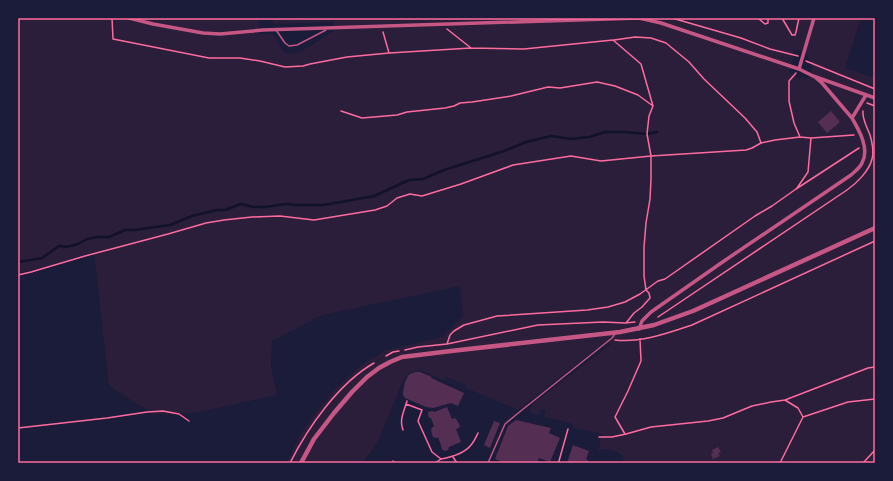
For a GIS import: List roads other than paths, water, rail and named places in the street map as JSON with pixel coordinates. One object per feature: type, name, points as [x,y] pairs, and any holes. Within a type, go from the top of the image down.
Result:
[{"type":"street","points":[[129,18],[203,33],[220,34],[276,29],[639,18],[799,69],[813,76],[875,98]]},
{"type":"street","points":[[799,69],[814,18]]},
{"type":"street","points":[[639,329],[642,321],[655,309],[851,175],[859,168],[865,155],[864,145],[852,118],[822,83],[813,76]]},
{"type":"street","points":[[852,118],[866,95]]},
{"type":"street","points":[[300,463],[314,439],[352,392],[367,377],[379,368],[402,357],[616,332],[639,329],[654,325],[684,315],[875,228]]},
{"type":"lane","points":[[276,29],[285,44],[289,46],[297,45],[330,28]]},
{"type":"lane","points":[[488,463],[505,424],[612,338],[616,332]]},
{"type":"waterway","points":[[18,262],[42,258],[59,246],[66,247],[78,244],[87,239],[109,237],[125,230],[170,225],[192,216],[217,210],[225,210],[241,204],[253,207],[285,204],[324,205],[374,196],[409,180],[423,179],[444,170],[504,151],[526,142],[551,136],[571,139],[589,137],[605,132],[647,134],[657,132]]}]
